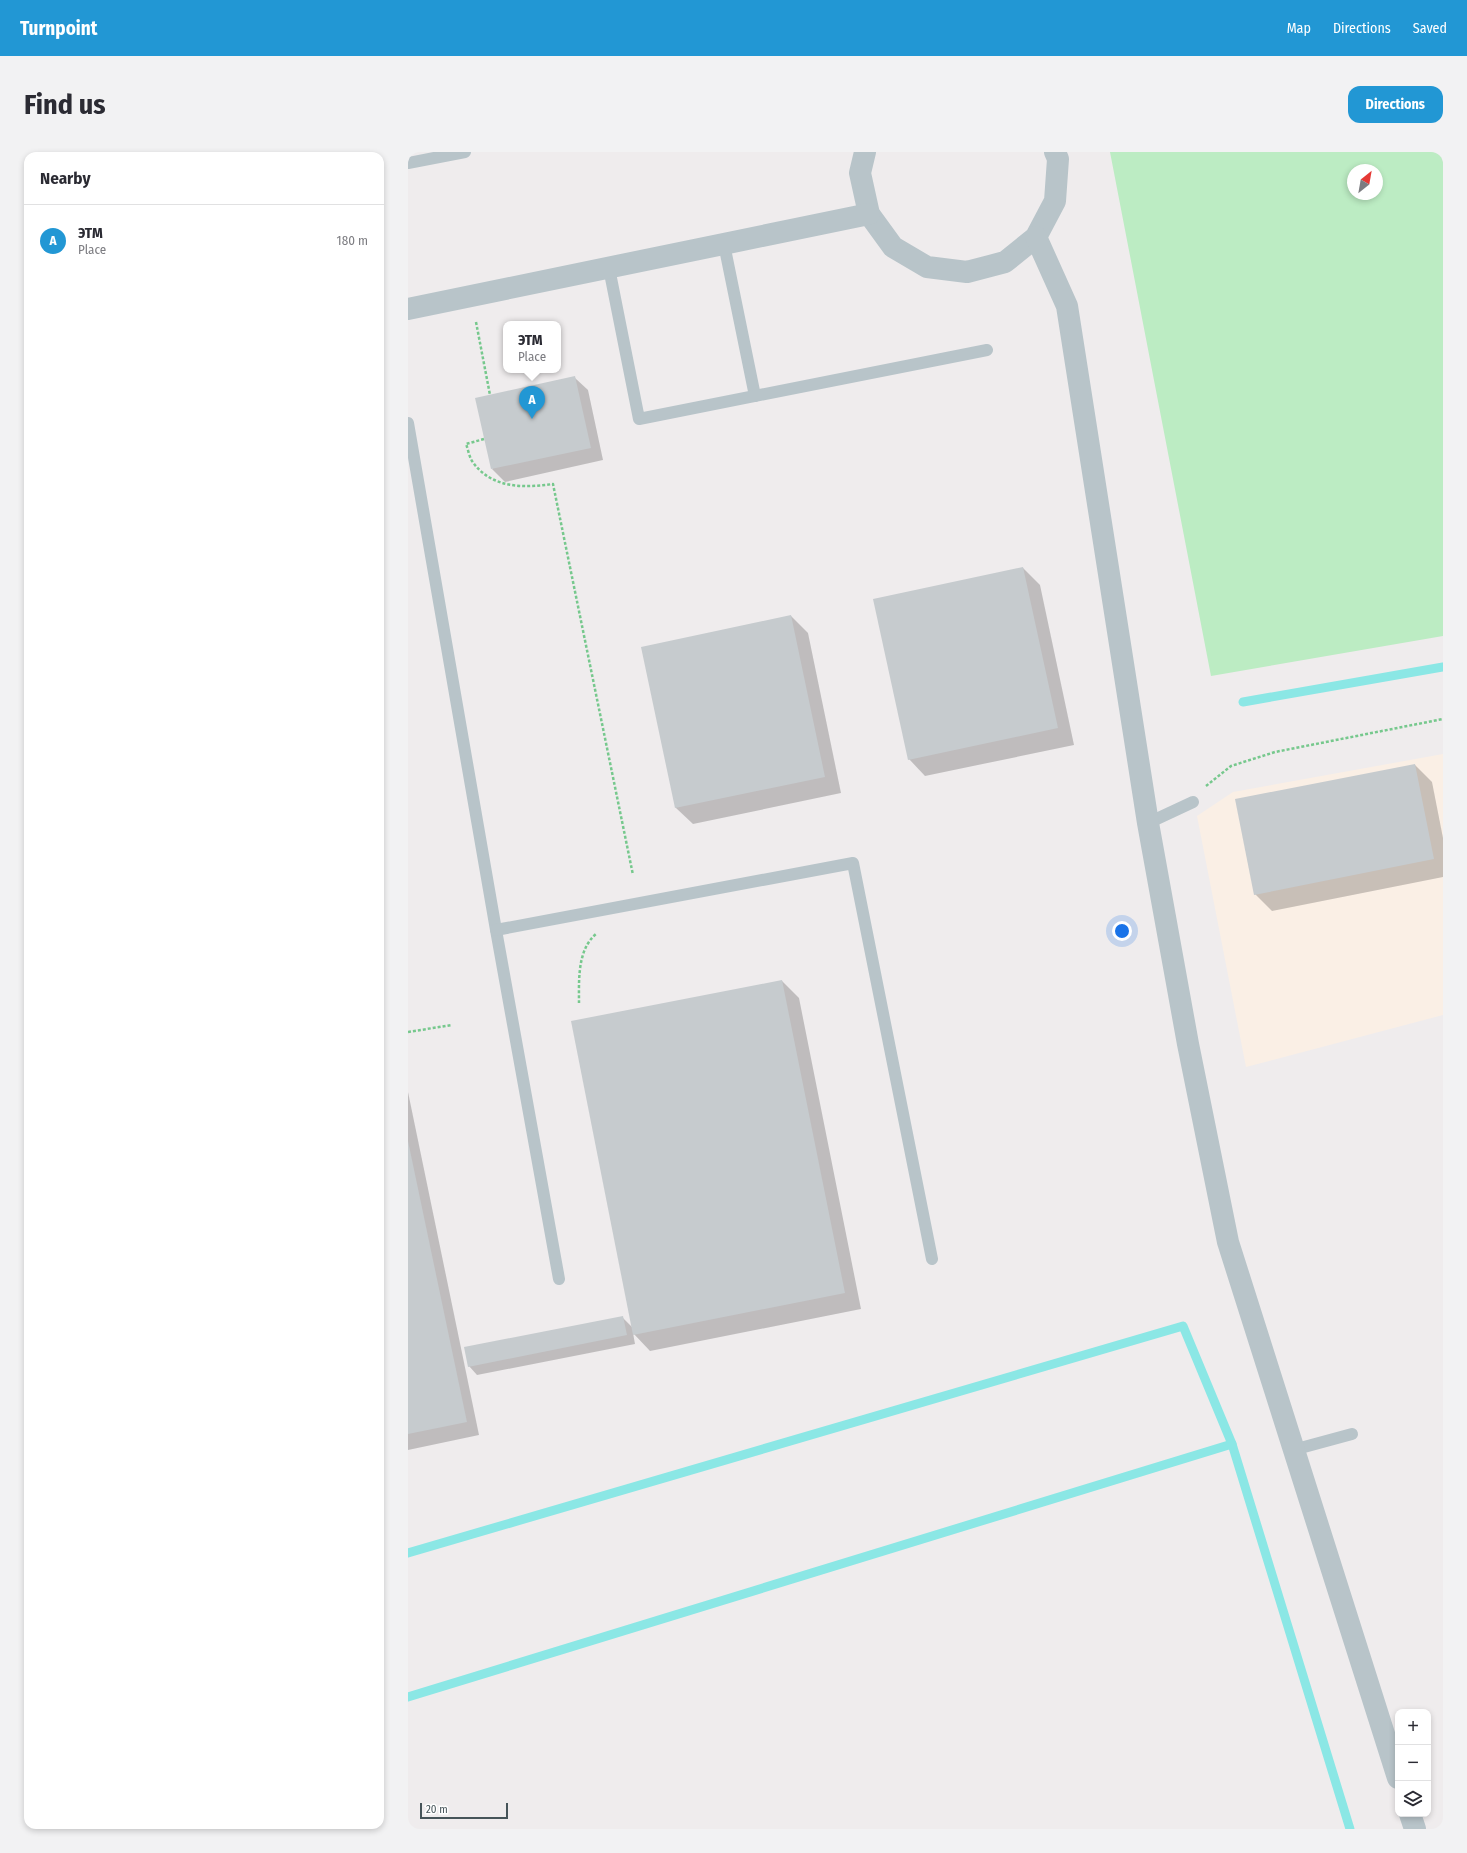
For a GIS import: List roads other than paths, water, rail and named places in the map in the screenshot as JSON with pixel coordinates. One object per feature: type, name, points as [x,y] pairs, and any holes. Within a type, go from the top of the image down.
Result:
[{"type":"street","points":[[865,152],[860,173],[869,214],[893,247],[927,267],[967,272],[1005,262],[1036,237],[1055,201],[1058,159],[1055,152]]},
{"type":"street","points":[[408,309],[869,214]]},
{"type":"street","points":[[1036,237],[1067,306],[1148,823],[1188,1044],[1228,1242],[1395,1769]]},
{"type":"street","points":[[1411,1817],[1415,1829]]},
{"type":"lane","points":[[408,163],[465,152]]},
{"type":"lane","points":[[724,244],[755,396]]},
{"type":"lane","points":[[609,268],[639,419],[987,350]]},
{"type":"lane","points":[[408,423],[496,930],[559,1279]]},
{"type":"lane","points":[[1148,823],[1193,802]]},
{"type":"lane","points":[[496,930],[853,864],[932,1259]]},
{"type":"lane","points":[[1293,1450],[1352,1434]]},
{"type":"waterway","points":[[1243,702],[1443,667]]},
{"type":"waterway","points":[[408,1553],[1183,1326],[1232,1444],[1350,1829]]},
{"type":"waterway","points":[[408,1697],[1232,1444]]},
{"type":"place","name":"ЭТМ","points":[[532,419]]}]
